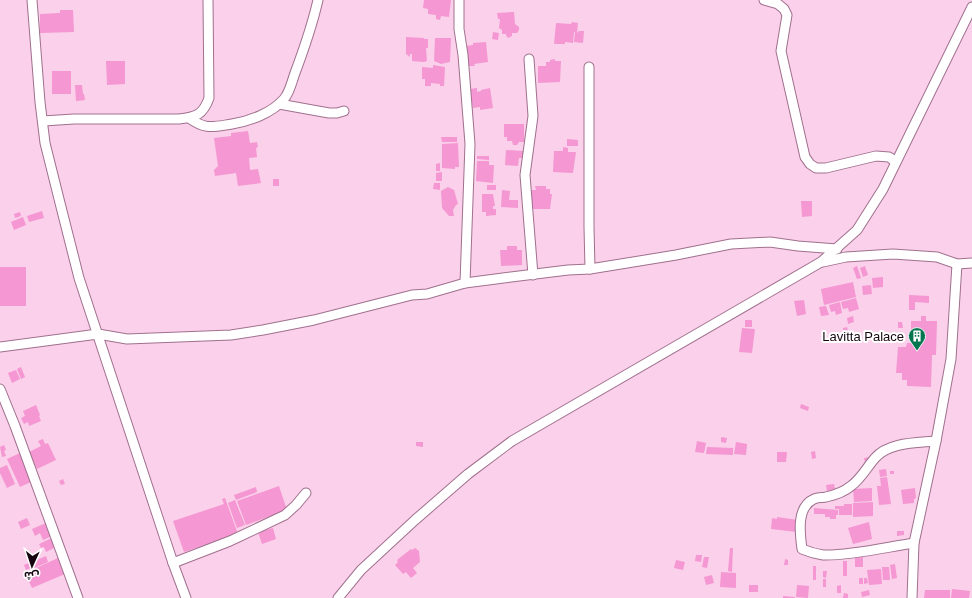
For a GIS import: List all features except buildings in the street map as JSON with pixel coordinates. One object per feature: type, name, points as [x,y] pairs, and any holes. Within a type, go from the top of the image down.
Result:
[{"type":"street","points":[[32,0],[46,144],[63,214],[80,278],[173,564],[186,598]]},
{"type":"street","points":[[43,121],[74,119],[189,118],[199,114],[205,108],[209,98],[208,0]]},
{"type":"street","points":[[189,118],[200,125],[214,127],[251,119],[279,104],[286,97],[290,87],[309,34],[318,0]]},
{"type":"street","points":[[459,0],[459,29],[463,55],[470,144],[465,283]]},
{"type":"street","points":[[764,0],[778,4],[784,8],[787,15],[782,51],[805,157],[810,164],[816,168],[826,168],[876,156],[889,157],[896,162]]},
{"type":"street","points":[[338,598],[361,570],[415,520],[468,474],[512,442],[821,262],[837,249],[857,230],[883,189],[972,7]]},
{"type":"street","points":[[529,59],[533,116],[525,175],[533,274]]},
{"type":"street","points":[[589,67],[590,270]]},
{"type":"street","points":[[279,104],[329,113],[344,111]]},
{"type":"street","points":[[0,347],[98,334],[128,340],[231,335],[314,320],[412,295],[427,294],[465,283],[568,270],[590,270],[731,244],[770,242],[837,249]]},
{"type":"street","points":[[821,262],[846,257],[893,254],[937,258],[957,264],[972,263]]},
{"type":"street","points":[[912,598],[914,543],[936,441],[951,359],[957,264]]},
{"type":"street","points":[[0,389],[78,598]]},
{"type":"street","points":[[914,543],[852,553],[824,555],[811,553],[802,549],[800,537],[802,512],[814,499],[841,493],[852,486],[876,457],[884,451],[898,446],[936,441]]},
{"type":"street","points":[[173,564],[230,541],[285,515],[306,493]]},
{"type":"place","name":"Lavitta Palace","points":[[917,351]]}]
